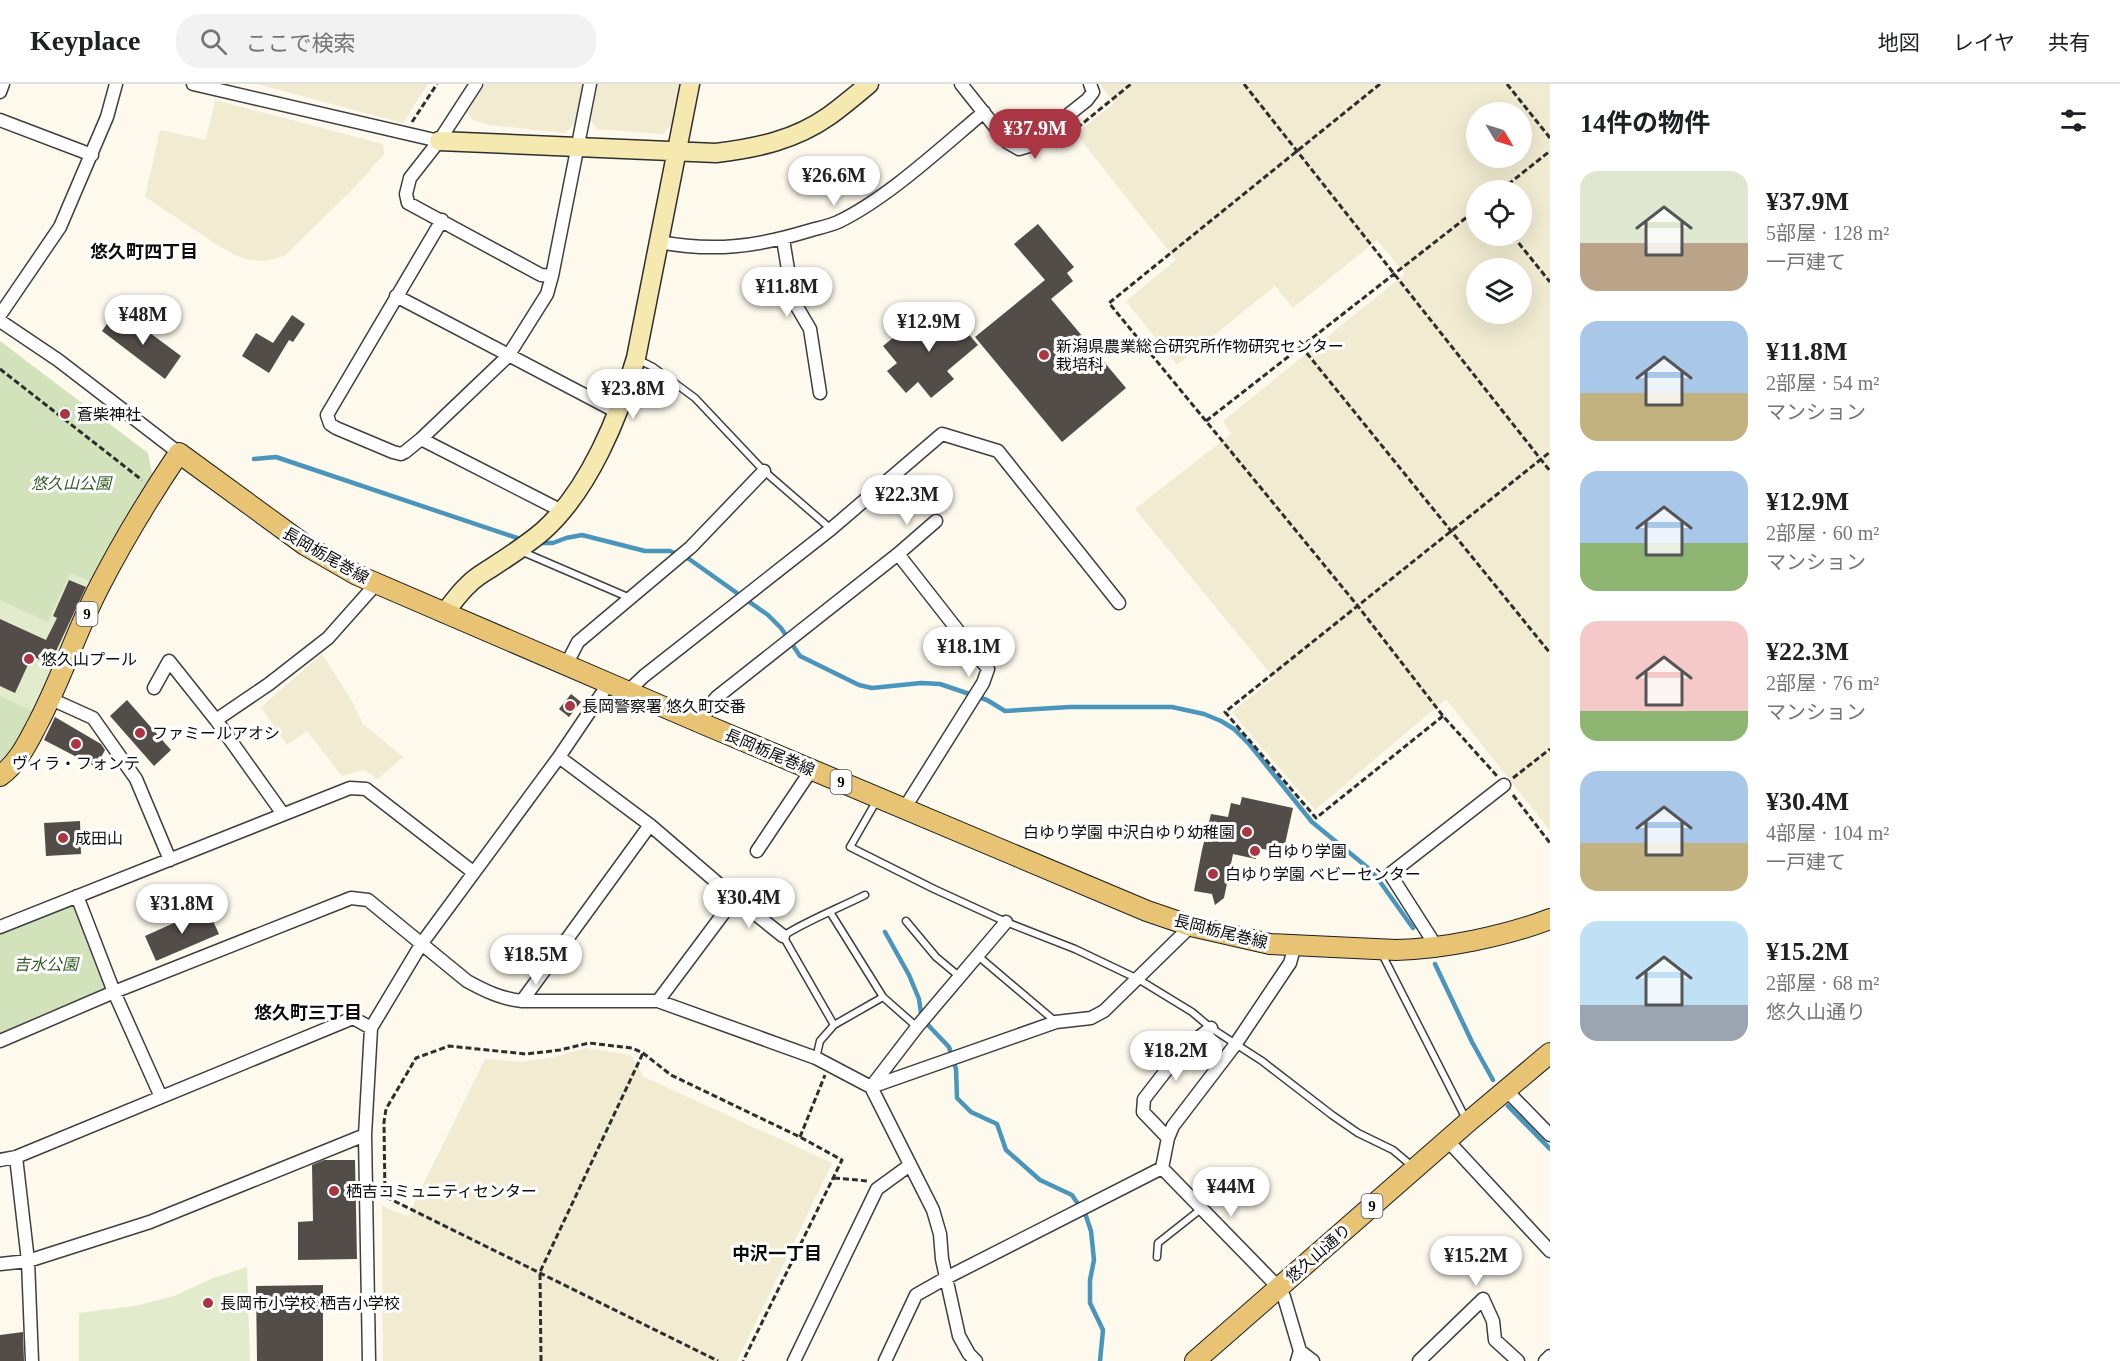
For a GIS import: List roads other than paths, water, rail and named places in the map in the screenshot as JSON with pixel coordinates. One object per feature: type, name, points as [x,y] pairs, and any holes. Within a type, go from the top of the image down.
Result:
[{"type":"main road","name":"9","points":[[0,776],[9,770],[23,752],[51,699],[97,592],[179,453]]},
{"type":"main road","name":"長岡栃尾巻線","points":[[179,453],[305,545],[376,584],[1107,895],[1191,926],[1270,944],[1412,950],[1508,932],[1550,919]]},
{"type":"main road","name":"悠久山通り","points":[[1195,1361],[1505,1089],[1550,1053]]},
{"type":"street","points":[[0,92],[3,84]]},
{"type":"street","points":[[0,315],[60,227],[92,155],[117,84]]},
{"type":"street","points":[[193,84],[439,141],[716,153],[761,147],[811,127],[830,116],[869,84]]},
{"type":"street","points":[[476,84],[439,141],[410,178],[406,194],[408,202],[541,275],[552,276]]},
{"type":"street","points":[[442,220],[327,414],[328,420],[336,428],[401,454],[421,439],[508,356],[547,294],[590,84]]},
{"type":"street","points":[[444,613],[468,584],[519,550],[544,530],[562,511],[579,488],[617,412],[636,358],[690,84]]},
{"type":"street","points":[[961,84],[1007,142],[1019,149],[1024,148],[1088,100],[1093,92],[1090,84]]},
{"type":"street","points":[[659,242],[710,249],[783,239],[838,222],[911,173],[984,112]]},
{"type":"street","points":[[0,120],[92,155]]},
{"type":"street","points":[[783,239],[793,300],[810,329],[820,393]]},
{"type":"street","points":[[396,296],[617,412]]},
{"type":"street","points":[[0,321],[58,360],[179,453]]},
{"type":"street","points":[[627,692],[644,676],[831,529],[942,434],[998,451],[1119,603]]},
{"type":"street","points":[[421,439],[562,511]]},
{"type":"street","points":[[566,665],[578,642],[691,547],[764,471]]},
{"type":"street","points":[[701,723],[717,697],[898,554],[936,521]]},
{"type":"street","points":[[898,554],[988,669],[983,683],[904,808]]},
{"type":"street","points":[[216,720],[269,684],[328,638],[376,584]]},
{"type":"street","points":[[154,688],[169,661],[216,720],[283,814]]},
{"type":"street","points":[[369,1361],[365,1135],[371,1028],[422,943],[559,757],[609,683]]},
{"type":"street","points":[[51,699],[93,718],[136,779],[170,860]]},
{"type":"street","points":[[559,757],[650,825],[783,936]]},
{"type":"street","points":[[757,851],[812,769]]},
{"type":"street","points":[[1436,946],[1390,874],[1504,785]]},
{"type":"street","points":[[0,927],[350,788],[366,789],[473,872]]},
{"type":"street","points":[[522,1001],[650,825]]},
{"type":"street","points":[[77,896],[114,992],[161,1097]]},
{"type":"street","points":[[0,1041],[114,992],[351,898],[368,900],[475,986],[506,999],[658,1001],[816,1058],[871,1088],[933,1210],[940,1234],[946,1278],[959,1336],[969,1354],[976,1361]]},
{"type":"street","points":[[658,1001],[735,898]]},
{"type":"street","points":[[871,1088],[917,1027],[1006,922]]},
{"type":"street","points":[[871,1088],[1056,1022],[1091,1018],[1104,1011],[1138,980],[1191,926]]},
{"type":"street","points":[[1162,1168],[1173,1126],[1235,1044],[1290,963],[1295,945]]},
{"type":"street","points":[[0,1160],[16,1157],[353,1018],[371,1028]]},
{"type":"street","points":[[1168,1138],[1143,1112],[1144,1099],[1182,1050],[1211,1028]]},
{"type":"street","points":[[1505,1089],[1550,1135]]},
{"type":"street","points":[[0,1264],[28,1261],[150,1222],[365,1135]]},
{"type":"street","points":[[1448,1141],[1550,1251]]},
{"type":"street","points":[[16,1157],[28,1261],[32,1361]]},
{"type":"street","points":[[794,1361],[878,1189],[910,1165]]},
{"type":"street","points":[[1162,1168],[1279,1288],[1284,1297],[1298,1356],[1313,1361]]},
{"type":"street","points":[[885,1361],[916,1295],[1162,1168]]},
{"type":"street","points":[[1419,1361],[1483,1299],[1493,1321],[1496,1340],[1518,1361]]},
{"type":"street","points":[[1545,1361],[1550,1356]]},
{"type":"lane","points":[[636,358],[653,367],[694,398],[764,471],[831,529]]},
{"type":"lane","points":[[519,550],[630,598]]},
{"type":"lane","points":[[878,797],[850,847],[934,889],[1006,922],[1075,949],[1138,980],[1192,1012],[1211,1028],[1262,1061],[1332,1115],[1358,1133],[1393,1150],[1415,1168]]},
{"type":"lane","points":[[834,1025],[783,936],[805,922],[865,896]]},
{"type":"lane","points":[[830,912],[883,997],[917,1027]]},
{"type":"lane","points":[[906,921],[936,957],[961,977]]},
{"type":"lane","points":[[1379,950],[1468,1122]]},
{"type":"lane","points":[[978,956],[1056,1022]]},
{"type":"lane","points":[[816,1058],[820,1041],[834,1025],[883,997]]},
{"type":"lane","points":[[1157,1257],[1158,1243],[1201,1209]]},
{"type":"waterway","points":[[254,459],[276,457],[523,540]]},
{"type":"waterway","points":[[537,543],[553,543],[582,535],[645,551],[670,551],[689,559],[768,615],[781,628],[800,656],[859,685],[872,688],[921,683],[940,684],[987,700],[1005,711],[1070,707],[1172,707],[1204,714],[1221,721],[1234,729],[1250,745],[1312,822],[1373,872],[1413,928]]},
{"type":"waterway","points":[[885,932],[909,975],[919,999],[921,1013],[929,1026],[949,1047],[956,1069],[957,1098],[971,1112],[997,1124],[1006,1150],[1040,1180],[1072,1195],[1086,1216],[1091,1231],[1094,1260],[1090,1280],[1090,1303],[1103,1330],[1100,1361]]},
{"type":"waterway","points":[[1435,964],[1493,1080]]},
{"type":"waterway","points":[[1508,1106],[1550,1149]]},
{"type":"place","name":"新潟県農業総合研究所作物研究センター 栽培科","points":[[1044,355]]},
{"type":"place","name":"蒼柴神社","points":[[65,414]]},
{"type":"place","name":"悠久山プール","points":[[29,659]]},
{"type":"place","name":"長岡警察署 悠久町交番","points":[[570,706]]},
{"type":"place","name":"ファミールアオシ","points":[[140,733]]},
{"type":"place","name":"ヴィラ・フォンテ","points":[[76,744]]},
{"type":"place","name":"白ゆり学園 中沢白ゆり幼稚園","points":[[1247,832]]},
{"type":"place","name":"成田山","points":[[63,838]]},
{"type":"place","name":"白ゆり学園","points":[[1255,851]]},
{"type":"place","name":"白ゆり学園 ベビーセンター","points":[[1213,874]]},
{"type":"place","name":"栖吉コミュニティセンター","points":[[334,1191]]},
{"type":"place","name":"長岡市小学校 栖吉小学校","points":[[208,1303]]},
{"type":"district","name":"悠久町四丁目","points":[[144,252]]},
{"type":"district","name":"悠久町三丁目","points":[[308,1013]]},
{"type":"district","name":"中沢一丁目","points":[[777,1254]]},
{"type":"park label","name":"悠久山公園","points":[[71,483]]},
{"type":"park label","name":"吉水公園","points":[[46,964]]}]
